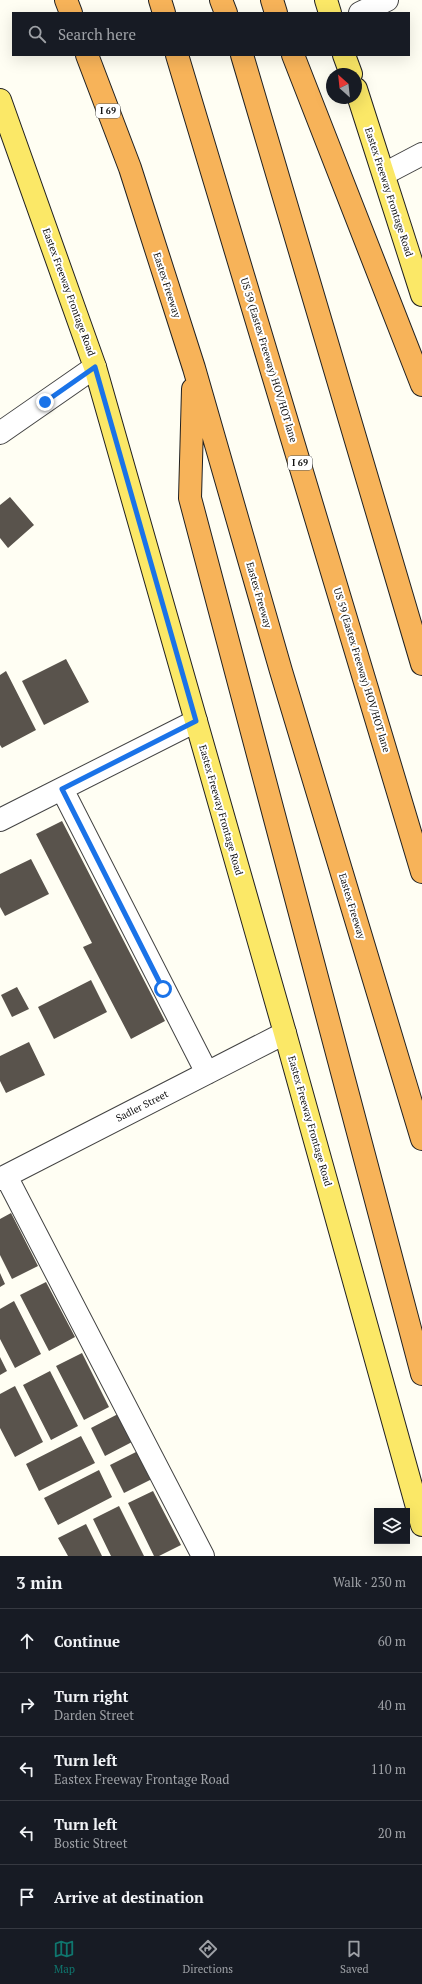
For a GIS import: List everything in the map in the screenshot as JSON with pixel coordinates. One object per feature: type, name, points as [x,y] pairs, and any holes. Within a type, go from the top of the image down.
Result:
[{"type":"highway","points":[[66,0],[71,12]]},
{"type":"highway","points":[[160,0],[164,12]]},
{"type":"highway","points":[[221,0],[226,12]]},
{"type":"highway","points":[[272,0],[276,12]]},
{"type":"highway","name":"Eastex Freeway","points":[[87,56],[130,168],[194,368],[281,671],[422,1139]]},
{"type":"highway","name":"US 59 (Eastex Freeway) HOV/HOT lane","points":[[177,56],[422,872]]},
{"type":"highway","points":[[242,56],[422,664]]},
{"type":"highway","points":[[293,56],[422,385]]},
{"type":"highway","points":[[194,368],[190,498],[422,1374]]},
{"type":"main road","points":[[326,0],[330,12]]},
{"type":"main road","points":[[344,56],[349,68]]},
{"type":"main road","name":"Eastex Freeway Frontage Road","points":[[0,100],[95,367],[285,1033],[422,1526]]},
{"type":"main road","name":"Eastex Freeway Frontage Road","points":[[361,104],[420,285]]},
{"type":"street","points":[[362,12],[387,0]]},
{"type":"street","points":[[384,174],[422,154]]},
{"type":"street","points":[[0,433],[95,367]]},
{"type":"street","points":[[0,820],[196,721]]},
{"type":"street","points":[[62,789],[207,1073]]},
{"type":"street","name":"Sadler Street","points":[[3,1177],[285,1033]]},
{"type":"street","points":[[3,1177],[203,1556]]},
{"type":"building","points":[[10,497],[34,525],[8,548],[0,538],[0,505]]},
{"type":"building","points":[[66,659],[89,702],[44,725],[22,681]]},
{"type":"building","points":[[6,671],[36,730],[2,748],[0,745],[0,675]]},
{"type":"building","points":[[62,821],[165,1021],[131,1039],[83,947],[92,943],[36,834]]},
{"type":"building","points":[[31,859],[49,894],[5,916],[0,907],[0,874]]},
{"type":"building","points":[[91,980],[107,1012],[54,1039],[38,1007]]},
{"type":"building","points":[[17,987],[29,1009],[12,1017],[1,995]]},
{"type":"building","points":[[29,1042],[45,1075],[6,1093],[0,1081],[0,1056]]},
{"type":"building","points":[[11,1213],[38,1266],[12,1279],[0,1255],[0,1219]]},
{"type":"building","points":[[0,1273],[5,1284],[0,1287]]},
{"type":"building","points":[[46,1282],[75,1337],[49,1351],[20,1295]]},
{"type":"building","points":[[14,1301],[41,1354],[15,1368],[0,1339],[0,1309]]},
{"type":"building","points":[[82,1353],[109,1407],[84,1420],[56,1366]]},
{"type":"building","points":[[0,1357],[7,1371],[0,1375]]},
{"type":"building","points":[[50,1371],[78,1426],[51,1440],[23,1385]]},
{"type":"building","points":[[15,1386],[43,1442],[15,1457],[0,1428],[0,1394]]},
{"type":"building","points":[[118,1414],[132,1442],[105,1456],[91,1428]]},
{"type":"building","points":[[81,1436],[95,1463],[39,1491],[26,1464]]},
{"type":"building","points":[[138,1451],[152,1479],[124,1493],[110,1465]]},
{"type":"building","points":[[99,1470],[112,1497],[58,1525],[44,1498]]},
{"type":"building","points":[[153,1491],[181,1545],[159,1556],[154,1556],[128,1503]]},
{"type":"building","points":[[119,1506],[144,1556],[111,1556],[93,1519]]},
{"type":"building","points":[[86,1524],[102,1556],[68,1556],[58,1538]]},
{"type":"route","points":[[45,402],[95,367],[196,721],[62,789],[163,989]]}]
